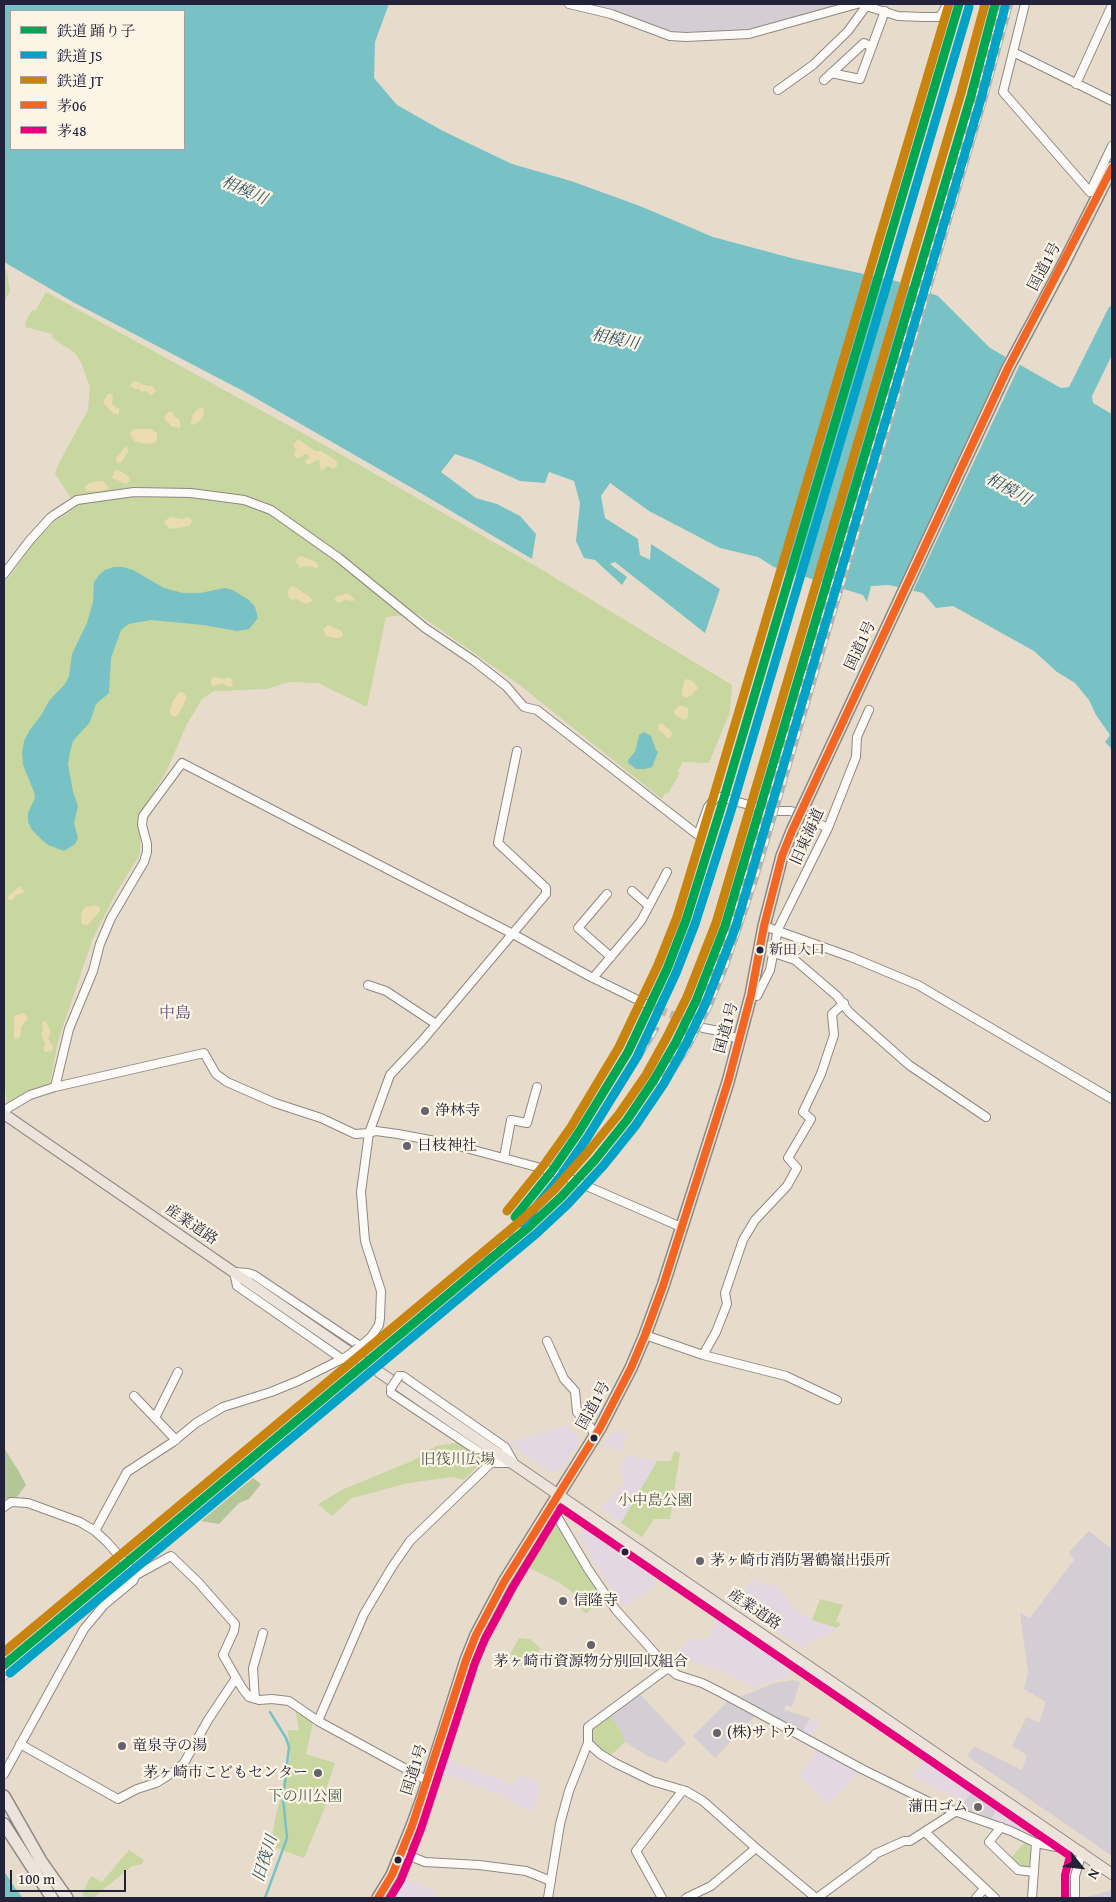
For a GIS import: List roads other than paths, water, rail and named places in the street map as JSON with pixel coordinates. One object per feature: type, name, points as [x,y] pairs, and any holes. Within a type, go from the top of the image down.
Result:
[{"type":"highway","name":"国道1号","points":[[378,1898],[402,1853],[476,1635],[504,1582],[595,1436],[624,1382],[645,1336],[663,1286],[728,1082],[751,995],[764,926],[782,856],[792,831],[1008,368],[1112,168]]},
{"type":"highway","points":[[4,1796],[41,1860],[68,1898]]},
{"type":"highway","points":[[4,1824],[52,1898]]},
{"type":"main road","name":"産業道路","points":[[4,1114],[362,1360]]},
{"type":"main road","name":"産業道路","points":[[379,1372],[1112,1874]]},
{"type":"street","points":[[569,4],[611,14],[662,34],[686,37],[749,34],[861,4],[898,16],[939,17],[947,4]]},
{"type":"street","points":[[778,90],[813,65],[848,31],[861,4]]},
{"type":"street","points":[[1025,4],[1002,92],[1090,192],[1112,146]]},
{"type":"street","points":[[1076,84],[1112,5]]},
{"type":"street","points":[[831,73],[860,79],[884,11]]},
{"type":"street","points":[[824,80],[864,43],[872,47]]},
{"type":"street","points":[[1013,52],[1112,101]]},
{"type":"street","points":[[4,574],[30,540],[51,517],[77,500],[134,492],[191,493],[244,500],[271,510],[339,558],[425,628],[474,661],[506,686],[524,707],[537,710],[698,835],[708,806],[717,796],[770,811],[791,811],[828,828]]},
{"type":"street","name":"旧東海道","points":[[751,995],[757,996],[764,984],[774,953],[778,929],[828,828],[856,757],[857,737],[869,710]]},
{"type":"street","points":[[95,1531],[127,1472],[176,1440],[196,1423],[223,1407],[280,1388],[344,1358],[372,1336],[379,1325],[381,1291],[365,1242],[361,1192],[370,1133],[390,1075],[436,1024],[546,894],[546,888],[498,843],[517,751]]},
{"type":"street","points":[[55,1087],[69,1029],[93,971],[100,944],[111,918],[144,862],[147,852],[142,825],[144,816],[182,763],[513,934],[593,978],[648,1004]]},
{"type":"street","points":[[593,978],[641,921],[667,872]]},
{"type":"street","points":[[632,891],[649,906]]},
{"type":"street","points":[[607,894],[578,928],[611,957]]},
{"type":"street","points":[[764,926],[778,929],[851,956],[918,985],[1112,1099]]},
{"type":"street","points":[[774,953],[795,960],[844,1003],[849,1012],[910,1065],[986,1117]]},
{"type":"street","points":[[368,985],[386,992],[436,1024]]},
{"type":"street","points":[[703,1355],[716,1332],[727,1304],[725,1293],[743,1240],[755,1220],[787,1186],[797,1168],[788,1158],[811,1119],[803,1112],[821,1074],[834,1035],[832,1014],[844,1003]]},
{"type":"street","points":[[703,1028],[719,1031],[740,1040]]},
{"type":"street","points":[[4,1114],[8,1108],[30,1095],[55,1087],[204,1053],[216,1074],[227,1082],[274,1103],[321,1118],[355,1134],[376,1131],[398,1134],[451,1144],[552,1171],[681,1227]]},
{"type":"street","points":[[504,1158],[511,1120],[527,1123],[537,1087]]},
{"type":"street","points":[[344,1358],[237,1286],[234,1272],[248,1273],[254,1276],[359,1347]]},
{"type":"street","points":[[645,1336],[703,1355],[786,1376],[837,1400]]},
{"type":"street","points":[[547,1341],[564,1379],[575,1391],[576,1412],[591,1428],[595,1436]]},
{"type":"street","points":[[155,1418],[178,1372]]},
{"type":"street","points":[[399,1376],[403,1376],[505,1447],[514,1463],[496,1463],[493,1461],[391,1393],[390,1388],[399,1376]]},
{"type":"street","points":[[134,1396],[176,1440]]},
{"type":"street","points":[[318,1721],[364,1614],[392,1567],[410,1541],[493,1461]]},
{"type":"street","points":[[4,1507],[11,1502],[28,1504],[80,1522],[95,1531],[136,1575]]},
{"type":"street","points":[[551,1506],[588,1569],[616,1610],[668,1668],[677,1675],[702,1683],[720,1692],[902,1790],[929,1802],[1002,1828],[1036,1843],[1082,1852],[1075,1876],[1075,1898]]},
{"type":"street","points":[[4,1774],[84,1629],[104,1605],[132,1581],[136,1575],[171,1556],[198,1582],[235,1624],[234,1631],[223,1655],[249,1696],[255,1699],[289,1701],[318,1721],[428,1781]]},
{"type":"street","points":[[255,1699],[253,1668],[263,1633]]},
{"type":"street","points":[[548,1898],[560,1824],[569,1792],[588,1743],[588,1727],[668,1668]]},
{"type":"street","points":[[20,1744],[118,1799],[137,1789],[156,1783],[184,1763],[208,1720],[236,1678]]},
{"type":"street","points":[[588,1743],[600,1754],[652,1782],[683,1790],[703,1801],[817,1898],[875,1854],[904,1841],[910,1841],[956,1812]]},
{"type":"street","points":[[4,1789],[50,1868],[72,1898]]},
{"type":"street","points":[[662,1898],[636,1851],[683,1790]]},
{"type":"street","points":[[1002,1828],[989,1842],[1018,1870],[1034,1872]]},
{"type":"street","points":[[925,1832],[995,1898]]},
{"type":"street","points":[[1032,1898],[1036,1843]]},
{"type":"street","points":[[686,1898],[711,1886],[756,1848]]},
{"type":"street","points":[[402,1853],[425,1862],[479,1865],[526,1871],[550,1881]]},
{"type":"street","points":[[976,1898],[984,1889]]},
{"type":"water","name":"相模川","points":[[4,4],[389,4],[375,42],[374,78],[397,105],[443,131],[512,164],[571,181],[640,206],[713,237],[795,259],[896,281],[938,296],[990,348],[1061,388],[1069,387],[1109,307],[1112,306],[1112,355],[1092,396],[1093,403],[1112,414],[1112,749],[1105,742],[1110,735],[1096,715],[1089,700],[1075,683],[1057,672],[1034,651],[953,606],[936,608],[923,593],[889,585],[871,586],[867,602],[863,595],[774,567],[758,557],[720,548],[649,511],[610,483],[601,496],[605,518],[638,539],[640,555],[650,560],[651,544],[720,589],[705,633],[615,562],[610,564],[627,577],[622,585],[595,560],[584,558],[576,541],[580,503],[574,481],[549,472],[545,483],[520,481],[455,454],[441,472],[476,498],[497,504],[520,516],[536,534],[532,559],[245,392],[73,302],[4,262]]},
{"type":"water","points":[[114,567],[133,570],[164,588],[183,593],[200,593],[225,588],[233,590],[249,600],[255,607],[258,618],[249,629],[237,631],[203,625],[151,620],[129,624],[121,630],[111,658],[109,693],[96,704],[90,722],[73,741],[70,752],[68,764],[73,792],[78,806],[74,823],[78,838],[75,844],[64,851],[48,845],[32,830],[28,822],[28,813],[35,798],[23,765],[24,741],[49,701],[65,684],[69,676],[72,654],[87,623],[93,602],[94,582],[105,570]]},
{"type":"water","points":[[644,732],[651,736],[658,752],[652,767],[636,769],[628,763],[628,760],[635,752],[639,735]]},
{"type":"water","points":[[4,1871],[15,1888],[23,1898],[4,1898]]},
{"type":"waterway","name":"旧筏川","points":[[265,1898],[287,1838],[283,1798],[289,1747],[286,1738],[270,1712]]},
{"type":"tunnel","points":[[648,1005],[703,1028]]},
{"type":"tunnel","points":[[361,1360],[379,1372]]},
{"type":"railway","points":[[658,1084],[701,1003],[730,928],[976,97],[1001,4]]},
{"type":"railway","points":[[4,1679],[537,1234],[570,1204],[605,1167],[637,1128],[688,1049],[710,1007],[726,968],[755,883],[985,100],[1011,4]]},
{"type":"railway","points":[[445,1299],[465,1277],[533,1216],[563,1181],[657,1029]]},
{"type":"rail line","name":"JT","points":[[507,1211],[544,1165],[571,1127],[619,1047],[658,965],[677,917],[949,4]]},
{"type":"rail line","name":"踊り子","points":[[515,1217],[552,1171],[579,1132],[628,1052],[667,969],[686,920],[721,808],[959,4]]},
{"type":"rail line","name":"JT","points":[[4,1652],[523,1219],[554,1190],[587,1153],[619,1114],[646,1075],[687,997],[716,923],[961,93],[985,4]]},
{"type":"rail line","name":"踊り子","points":[[4,1665],[530,1226],[561,1197],[595,1160],[627,1120],[654,1080],[676,1042],[696,1001],[725,926],[971,96],[995,4]]},
{"type":"rail line","name":"JS","points":[[523,1223],[560,1177],[587,1138],[637,1057],[676,973],[695,924],[731,811],[969,7]]},
{"type":"rail line","name":"JS","points":[[10,1673],[537,1233],[568,1204],[603,1166],[635,1126],[663,1085],[705,1005],[735,929],[981,99],[1005,7]]},
{"type":"place","name":"新田入口","points":[[760,950]]},
{"type":"place","name":"浄林寺","points":[[425,1111]]},
{"type":"place","name":"日枝神社","points":[[407,1146]]},
{"type":"place","name":"茅ヶ崎市消防署鶴嶺出張所","points":[[700,1561]]},
{"type":"place","name":"信隆寺","points":[[563,1601]]},
{"type":"place","name":"茅ヶ崎市資源物分別回収組合","points":[[591,1645]]},
{"type":"place","name":"(株)サトウ","points":[[717,1733]]},
{"type":"place","name":"竜泉寺の湯","points":[[122,1746]]},
{"type":"place","name":"茅ヶ崎市こどもセンター","points":[[318,1773]]},
{"type":"place","name":"蒲田ゴム","points":[[978,1807]]},
{"type":"district","name":"中島","points":[[175,1014]]},
{"type":"park label","name":"旧筏川広場","points":[[458,1460]]},
{"type":"park label","name":"小中島公園","points":[[655,1501]]},
{"type":"park label","name":"下の川公園","points":[[305,1797]]}]
